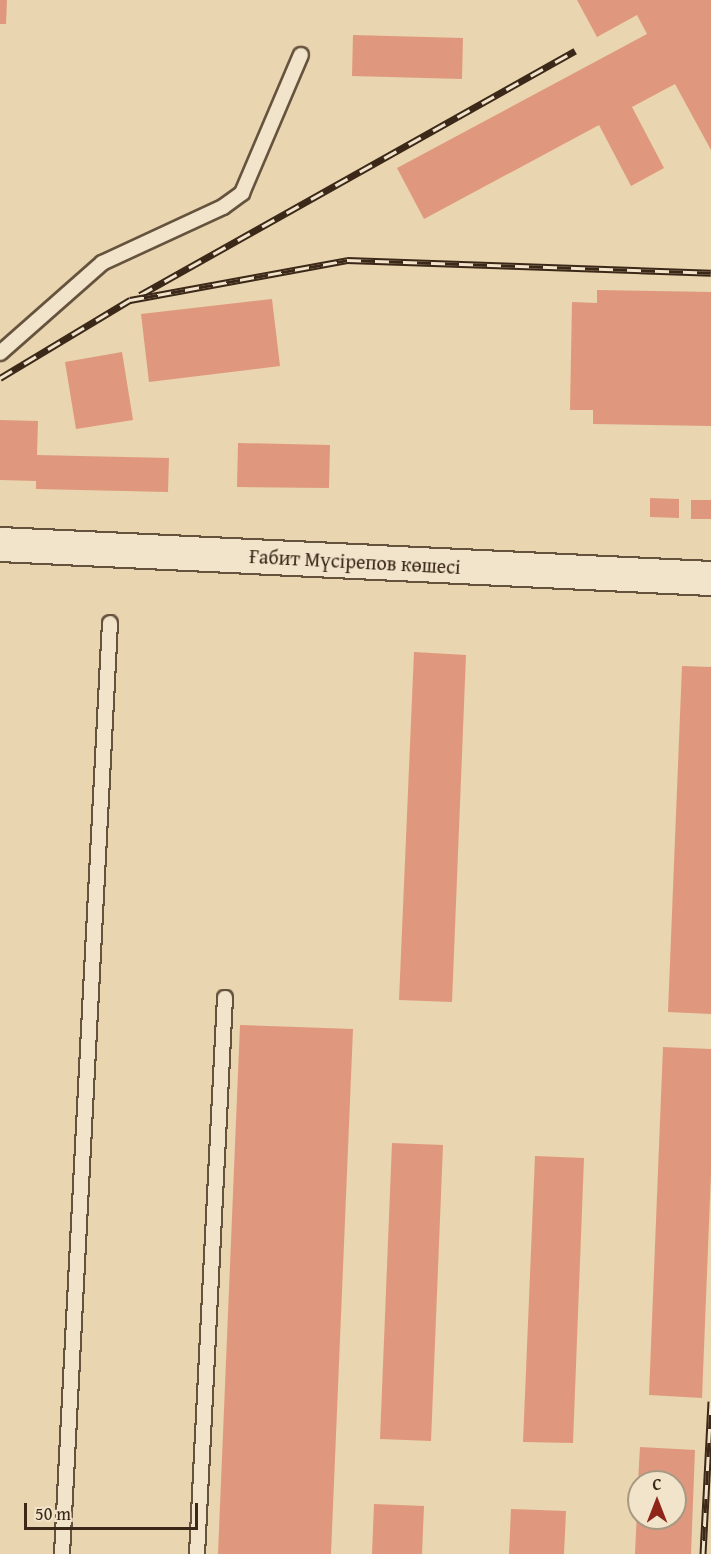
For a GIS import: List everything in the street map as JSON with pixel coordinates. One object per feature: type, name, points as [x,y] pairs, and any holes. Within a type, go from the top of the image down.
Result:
[{"type":"main road","name":"Ғабит Мүсірепов көшесі","points":[[0,544],[711,578]]},
{"type":"lane","points":[[0,353],[102,263],[224,207],[242,193],[301,55]]},
{"type":"lane","points":[[62,1554],[110,623]]},
{"type":"lane","points":[[197,1554],[225,998]]},
{"type":"building","points":[[0,0],[7,0],[6,24],[0,24]]},
{"type":"building","points":[[577,0],[711,0],[711,150],[675,84],[632,107],[664,168],[631,186],[599,125],[424,219],[397,168],[647,34],[637,15],[597,37]]},
{"type":"building","points":[[353,35],[463,38],[462,79],[352,76]]},
{"type":"building","points":[[597,290],[711,292],[711,426],[593,424],[593,410],[570,410],[572,302],[597,303]]},
{"type":"building","points":[[272,299],[280,366],[149,382],[141,314]]},
{"type":"building","points":[[122,352],[133,420],[76,429],[65,362]]},
{"type":"building","points":[[0,420],[38,421],[37,455],[169,458],[168,492],[36,489],[36,481],[0,480]]},
{"type":"building","points":[[238,443],[330,445],[329,488],[237,487]]},
{"type":"building","points":[[650,498],[679,499],[679,518],[650,517]]},
{"type":"building","points":[[691,500],[711,500],[711,519],[691,519]]},
{"type":"building","points":[[414,652],[466,655],[452,1002],[399,1000]]},
{"type":"building","points":[[682,666],[711,667],[711,1014],[668,1012]]},
{"type":"building","points":[[240,1025],[353,1029],[331,1554],[218,1554]]},
{"type":"building","points":[[663,1047],[711,1049],[711,1173],[702,1398],[649,1395]]},
{"type":"building","points":[[392,1143],[443,1145],[431,1441],[380,1439]]},
{"type":"building","points":[[535,1156],[584,1158],[573,1443],[523,1442]]},
{"type":"building","points":[[640,1447],[695,1450],[691,1554],[635,1554],[636,1530],[687,1530],[687,1470],[639,1470]]},
{"type":"building","points":[[374,1504],[424,1506],[422,1554],[372,1554]]},
{"type":"building","points":[[511,1509],[566,1511],[564,1554],[509,1554]]},
{"type":"railway","points":[[140,295],[575,51]]},
{"type":"railway","points":[[0,378],[130,300],[347,260],[711,273]]},
{"type":"railway","points":[[703,1554],[711,1401]]}]
